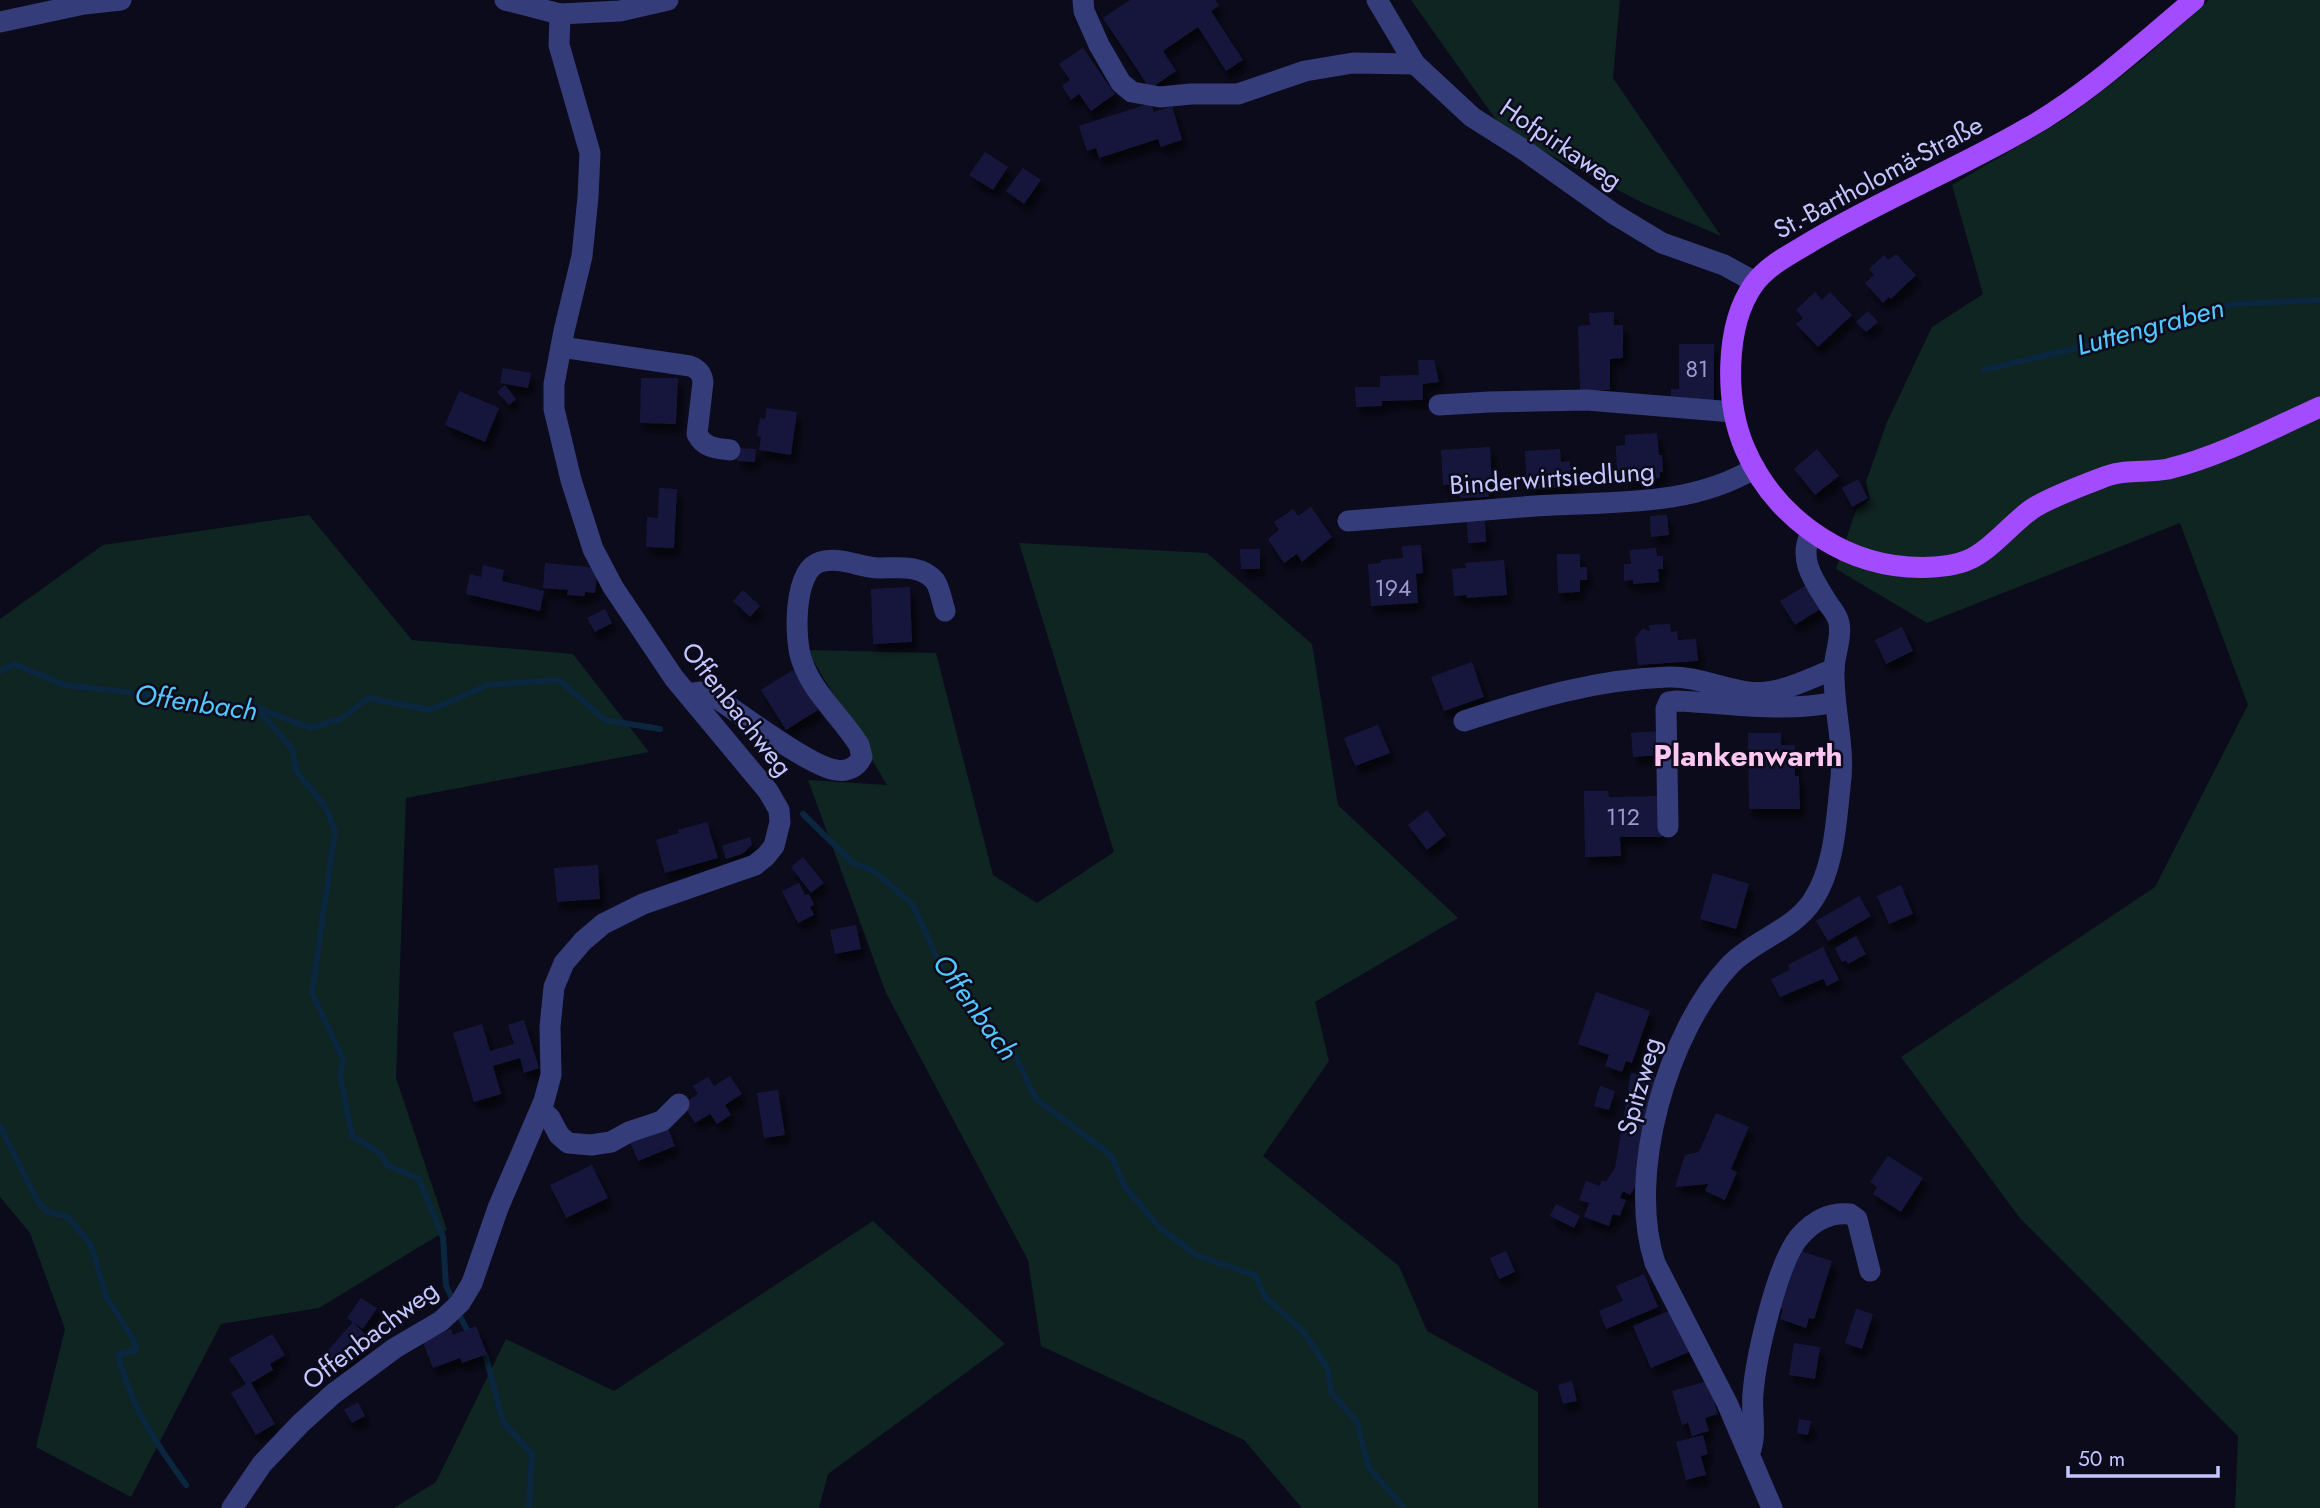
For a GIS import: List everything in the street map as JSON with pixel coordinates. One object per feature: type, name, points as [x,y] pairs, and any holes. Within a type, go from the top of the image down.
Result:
[{"type":"main road","name":"St.-Bartholomä-Straße","points":[[2194,0],[2103,76],[2051,114],[2024,131],[1860,213],[1777,262],[1755,282],[1744,301],[1733,339],[1733,412],[1744,448],[1774,496],[1811,533],[1866,561],[1921,568],[1971,560],[2034,508],[2112,474],[2166,469],[2223,451],[2320,407]]},
{"type":"street","points":[[0,22],[85,4],[121,0]]},
{"type":"street","points":[[505,0],[559,14],[620,10],[668,0]]},
{"type":"street","points":[[1083,0],[1084,12],[1099,46],[1121,83],[1132,92],[1160,97],[1238,94],[1305,71],[1353,63],[1415,64]]},
{"type":"street","name":"Hofpirkaweg","points":[[1377,0],[1415,64],[1472,117],[1524,150],[1614,215],[1662,243],[1724,265],[1755,282]]},
{"type":"street","name":"Offenbachweg","points":[[232,1508],[262,1464],[333,1394],[395,1348],[441,1321],[460,1303],[472,1283],[498,1208],[541,1109],[551,1075],[550,1027],[554,987],[564,963],[583,941],[603,924],[643,904],[755,865],[774,846],[779,832],[779,810],[768,790],[674,678],[613,587],[593,549],[571,480],[554,409],[554,384],[582,256],[590,153],[559,45],[559,14]]},
{"type":"street","points":[[561,347],[696,368],[702,375],[703,382],[697,434],[709,447],[730,450]]},
{"type":"street","points":[[1439,405],[1587,400],[1733,412]]},
{"type":"street","name":"Binderwirtsiedlung","points":[[1348,521],[1536,506],[1648,501],[1709,489],[1736,480],[1755,468]]},
{"type":"street","name":"Spitzweg","points":[[1772,1508],[1722,1393],[1655,1263],[1650,1248],[1645,1186],[1663,1085],[1673,1054],[1691,1021],[1730,965],[1751,947],[1802,913],[1814,900],[1830,857],[1843,770],[1834,669],[1839,623],[1806,564],[1806,543],[1811,533]]},
{"type":"street","points":[[688,694],[701,692],[715,697],[815,763],[834,770],[848,770],[858,765],[862,757],[859,745],[809,678],[800,657],[797,607],[807,572],[818,562],[831,561],[857,563],[875,568],[910,568],[923,572],[935,581],[945,611]]},
{"type":"street","points":[[1464,721],[1587,685],[1671,677],[1697,679],[1749,692],[1779,691],[1834,669]]},
{"type":"street","points":[[1668,827],[1666,709],[1670,702],[1765,706],[1823,705],[1835,702]]},
{"type":"street","points":[[541,1109],[568,1143],[591,1145],[611,1142],[629,1132],[662,1121],[679,1104]]},
{"type":"street","points":[[1749,1454],[1754,1444],[1753,1394],[1759,1352],[1774,1293],[1800,1235],[1829,1215],[1850,1214],[1857,1219],[1870,1271]]},
{"type":"green space","points":[[1411,0],[1620,0],[1613,78],[1721,236],[1643,203],[1504,131]]},
{"type":"green space","points":[[2209,0],[2320,0],[2320,1508],[2235,1508],[2238,1436],[2019,1217],[1901,1057],[2155,887],[2248,705],[2180,523],[1927,623],[1836,569],[1856,510],[1870,499],[1866,482],[1887,422],[1932,327],[1983,294],[1952,185],[2068,117],[2142,60]]},
{"type":"green space","points":[[309,515],[412,640],[573,654],[649,752],[406,798],[396,1078],[447,1230],[319,1308],[221,1324],[131,1497],[36,1447],[65,1329],[30,1233],[0,1197],[0,619],[103,545]]},
{"type":"green space","points":[[1019,543],[1207,553],[1312,644],[1338,805],[1458,918],[1315,1002],[1329,1061],[1263,1156],[1399,1266],[1427,1331],[1538,1392],[1538,1508],[1302,1508],[1244,1440],[1041,1346],[1028,1260],[886,993],[808,780],[887,785],[807,650],[936,653],[993,875],[1037,903],[1114,852]]},
{"type":"green space","points":[[873,1221],[1005,1344],[828,1474],[819,1508],[394,1508],[436,1482],[506,1339],[614,1391]]},
{"type":"building","points":[[1130,0],[1215,0],[1219,6],[1211,11],[1243,60],[1226,71],[1198,27],[1163,51],[1176,71],[1150,89],[1103,18]]},
{"type":"building","points":[[1083,48],[1115,94],[1091,111],[1079,94],[1071,100],[1062,86],[1070,80],[1059,64]]},
{"type":"building","points":[[1151,103],[1154,112],[1172,106],[1182,140],[1161,147],[1158,139],[1099,158],[1096,148],[1087,151],[1079,126]]},
{"type":"building","points":[[985,152],[1008,167],[993,190],[969,175]]},
{"type":"building","points":[[1023,168],[1041,180],[1024,204],[1006,191]]},
{"type":"building","points":[[1896,254],[1916,275],[1891,299],[1889,297],[1883,303],[1865,283],[1874,275],[1869,269],[1884,255],[1888,260]]},
{"type":"building","points":[[1815,292],[1822,300],[1830,292],[1852,315],[1818,347],[1796,324],[1803,318],[1796,310]]},
{"type":"building","points":[[1868,311],[1878,322],[1866,332],[1856,322]]},
{"type":"building","points":[[1614,312],[1614,325],[1623,325],[1623,358],[1610,359],[1610,390],[1580,390],[1578,326],[1590,325],[1589,313]]},
{"type":"building","points":[[1679,344],[1714,344],[1714,404],[1671,404],[1671,389],[1679,389]]},
{"type":"building","points":[[1418,360],[1434,360],[1439,382],[1423,384],[1423,400],[1382,401],[1382,406],[1356,407],[1355,387],[1380,387],[1380,376],[1419,375]]},
{"type":"building","points":[[503,368],[531,373],[528,388],[500,383]]},
{"type":"building","points":[[641,378],[678,378],[676,424],[640,423]]},
{"type":"building","points":[[505,385],[516,399],[509,405],[497,392]]},
{"type":"building","points":[[459,391],[499,408],[485,442],[445,425]]},
{"type":"building","points":[[767,408],[797,412],[791,455],[759,450],[761,437],[757,436],[760,418],[765,419]]},
{"type":"building","points":[[1657,433],[1659,455],[1662,455],[1663,472],[1660,472],[1660,478],[1628,481],[1627,471],[1617,472],[1616,446],[1625,445],[1625,435]]},
{"type":"building","points":[[1490,447],[1492,483],[1488,483],[1489,497],[1460,498],[1460,484],[1443,485],[1441,450]]},
{"type":"building","points":[[738,448],[756,449],[755,462],[737,461]]},
{"type":"building","points":[[1560,449],[1561,462],[1570,461],[1571,484],[1527,490],[1525,451]]},
{"type":"building","points":[[1817,449],[1839,476],[1815,495],[1794,469]]},
{"type":"building","points":[[1858,479],[1868,498],[1852,507],[1842,488]]},
{"type":"building","points":[[659,488],[677,489],[674,548],[646,547],[647,517],[658,518]]},
{"type":"building","points":[[1311,507],[1332,537],[1302,562],[1297,554],[1284,563],[1268,539],[1279,530],[1274,522],[1293,509],[1298,516]]},
{"type":"building","points":[[1667,515],[1669,535],[1651,537],[1650,516]]},
{"type":"building","points":[[1485,521],[1486,542],[1468,543],[1467,522]]},
{"type":"building","points":[[1421,545],[1423,573],[1416,574],[1418,603],[1371,606],[1368,564],[1403,558],[1402,546]]},
{"type":"building","points":[[1656,548],[1657,556],[1663,556],[1663,569],[1658,569],[1659,582],[1633,584],[1633,580],[1624,581],[1624,564],[1631,564],[1630,550]]},
{"type":"building","points":[[1240,549],[1260,549],[1260,569],[1241,569]]},
{"type":"building","points":[[1557,554],[1580,554],[1580,567],[1587,567],[1587,580],[1580,580],[1580,592],[1558,593]]},
{"type":"building","points":[[1504,560],[1507,595],[1467,598],[1466,595],[1454,596],[1452,569],[1466,568],[1465,563]]},
{"type":"building","points":[[545,563],[598,568],[595,593],[585,592],[585,596],[567,595],[568,590],[543,588]]},
{"type":"building","points":[[483,565],[504,570],[502,581],[544,591],[540,611],[466,594],[470,574],[481,577]]},
{"type":"building","points":[[1807,585],[1822,608],[1795,625],[1780,601]]},
{"type":"building","points":[[910,587],[912,642],[873,644],[871,589]]},
{"type":"building","points":[[743,590],[760,606],[750,617],[733,601]]},
{"type":"building","points":[[605,609],[612,623],[595,632],[587,618]]},
{"type":"building","points":[[1670,624],[1671,632],[1677,631],[1678,640],[1696,639],[1698,661],[1638,665],[1635,638],[1643,628],[1650,632],[1649,625]]},
{"type":"building","points":[[1902,627],[1913,651],[1886,664],[1875,640]]},
{"type":"building","points":[[1472,662],[1484,697],[1444,711],[1431,677]]},
{"type":"building","points":[[793,670],[818,710],[786,730],[761,690]]},
{"type":"building","points":[[1378,725],[1390,753],[1355,766],[1344,738]]},
{"type":"building","points":[[1660,731],[1661,755],[1633,757],[1631,733]]},
{"type":"building","points":[[1748,733],[1781,733],[1781,745],[1795,745],[1795,776],[1799,776],[1800,809],[1749,809]]},
{"type":"building","points":[[1584,791],[1608,791],[1609,797],[1662,796],[1662,837],[1620,837],[1621,856],[1585,857]]},
{"type":"building","points":[[1427,810],[1446,835],[1427,850],[1408,825]]},
{"type":"building","points":[[707,822],[718,858],[665,873],[656,840],[679,833],[678,830]]},
{"type":"building","points":[[750,837],[752,845],[742,854],[726,859],[722,846]]},
{"type":"building","points":[[803,857],[824,883],[811,893],[791,867]]},
{"type":"building","points":[[598,865],[600,899],[557,902],[554,868]]},
{"type":"building","points":[[1713,873],[1749,884],[1736,929],[1700,919]]},
{"type":"building","points":[[799,883],[805,895],[809,894],[814,905],[810,907],[814,915],[798,923],[782,891]]},
{"type":"building","points":[[1901,885],[1913,914],[1889,924],[1877,896]]},
{"type":"building","points":[[1859,896],[1871,916],[1828,941],[1816,921]]},
{"type":"building","points":[[856,925],[861,949],[835,954],[830,930]]},
{"type":"building","points":[[1856,936],[1866,954],[1848,964],[1846,960],[1842,962],[1835,948]]},
{"type":"building","points":[[1823,947],[1839,980],[1827,986],[1823,979],[1780,997],[1771,979],[1790,970],[1788,965]]},
{"type":"building","points":[[1596,992],[1650,1011],[1632,1063],[1626,1061],[1622,1072],[1605,1066],[1609,1055],[1578,1044]]},
{"type":"building","points":[[524,1020],[539,1068],[524,1073],[520,1058],[493,1066],[501,1094],[474,1102],[453,1033],[482,1024],[490,1051],[514,1044],[508,1025]]},
{"type":"building","points":[[1631,1073],[1656,1077],[1638,1183],[1630,1195],[1623,1191],[1620,1198],[1626,1200],[1620,1216],[1613,1214],[1609,1226],[1584,1217],[1589,1203],[1579,1200],[1586,1181],[1600,1186],[1602,1180],[1606,1182],[1615,1168]]},
{"type":"building","points":[[730,1076],[742,1094],[725,1105],[731,1115],[717,1124],[710,1114],[695,1123],[683,1104],[698,1094],[693,1086],[708,1077],[714,1086]]},
{"type":"building","points":[[1600,1086],[1615,1091],[1609,1110],[1594,1106]]},
{"type":"building","points":[[778,1090],[785,1135],[764,1138],[757,1093]]},
{"type":"building","points":[[1716,1113],[1749,1127],[1731,1169],[1737,1172],[1725,1200],[1705,1191],[1708,1184],[1675,1187],[1685,1155],[1699,1152]]},
{"type":"building","points":[[667,1126],[675,1146],[638,1161],[630,1142]]},
{"type":"building","points":[[1888,1156],[1923,1178],[1901,1212],[1873,1194],[1877,1187],[1870,1182]]},
{"type":"building","points":[[592,1165],[608,1198],[566,1218],[550,1185]]},
{"type":"building","points":[[1556,1204],[1580,1216],[1574,1228],[1550,1216]]},
{"type":"building","points":[[1797,1250],[1832,1261],[1814,1319],[1809,1318],[1806,1328],[1780,1319],[1783,1309],[1778,1307]]},
{"type":"building","points":[[1506,1251],[1515,1272],[1499,1279],[1490,1258]]},
{"type":"building","points":[[1644,1274],[1658,1307],[1606,1329],[1599,1311],[1623,1301],[1616,1286]]},
{"type":"building","points":[[361,1298],[377,1308],[363,1329],[347,1318]]},
{"type":"building","points":[[1856,1309],[1873,1314],[1862,1349],[1845,1343]]},
{"type":"building","points":[[1671,1310],[1689,1352],[1651,1368],[1633,1326]]},
{"type":"building","points":[[353,1322],[368,1337],[339,1368],[324,1355]]},
{"type":"building","points":[[476,1326],[487,1354],[462,1363],[460,1358],[433,1368],[422,1340],[451,1329],[453,1335]]},
{"type":"building","points":[[272,1334],[285,1355],[270,1364],[273,1370],[251,1383],[275,1424],[256,1435],[231,1393],[246,1384],[229,1359]]},
{"type":"building","points":[[1794,1343],[1820,1347],[1815,1379],[1789,1375]]},
{"type":"building","points":[[1572,1381],[1577,1401],[1563,1404],[1558,1385]]},
{"type":"building","points":[[1708,1381],[1718,1414],[1705,1418],[1709,1431],[1692,1436],[1688,1423],[1682,1425],[1672,1391]]},
{"type":"building","points":[[358,1402],[365,1416],[352,1423],[344,1410]]},
{"type":"building","points":[[1799,1419],[1811,1421],[1808,1435],[1797,1433]]},
{"type":"building","points":[[1703,1435],[1708,1454],[1701,1456],[1706,1475],[1686,1480],[1676,1442]]},
{"type":"waterway","name":"Luttengraben","points":[[1984,370],[2102,342],[2234,304],[2320,300]]},
{"type":"waterway","name":"Offenbach","points":[[0,671],[14,664],[65,685],[256,707],[310,728],[341,719],[368,698],[430,710],[488,685],[559,680],[605,720],[660,729]]},
{"type":"waterway","points":[[257,708],[293,750],[296,771],[325,806],[335,831],[312,993],[343,1059],[340,1075],[352,1136],[381,1154],[387,1165],[419,1179],[443,1237],[446,1286],[452,1298]]},
{"type":"waterway","name":"Offenbach","points":[[803,814],[853,863],[874,871],[913,905],[944,973],[980,1022],[1011,1047],[1036,1099],[1111,1155],[1125,1187],[1160,1228],[1198,1256],[1255,1275],[1265,1297],[1303,1331],[1328,1369],[1331,1392],[1357,1422],[1369,1468],[1404,1508]]},
{"type":"waterway","points":[[0,1126],[38,1202],[48,1212],[67,1216],[91,1245],[106,1296],[134,1341],[136,1350],[118,1355],[123,1374],[154,1439],[186,1485]]},
{"type":"waterway","points":[[460,1316],[470,1336]]},
{"type":"waterway","points":[[481,1350],[486,1357],[503,1422],[532,1454],[529,1508]]},
{"type":"district","name":"Plankenwarth","points":[[1748,756]]}]
